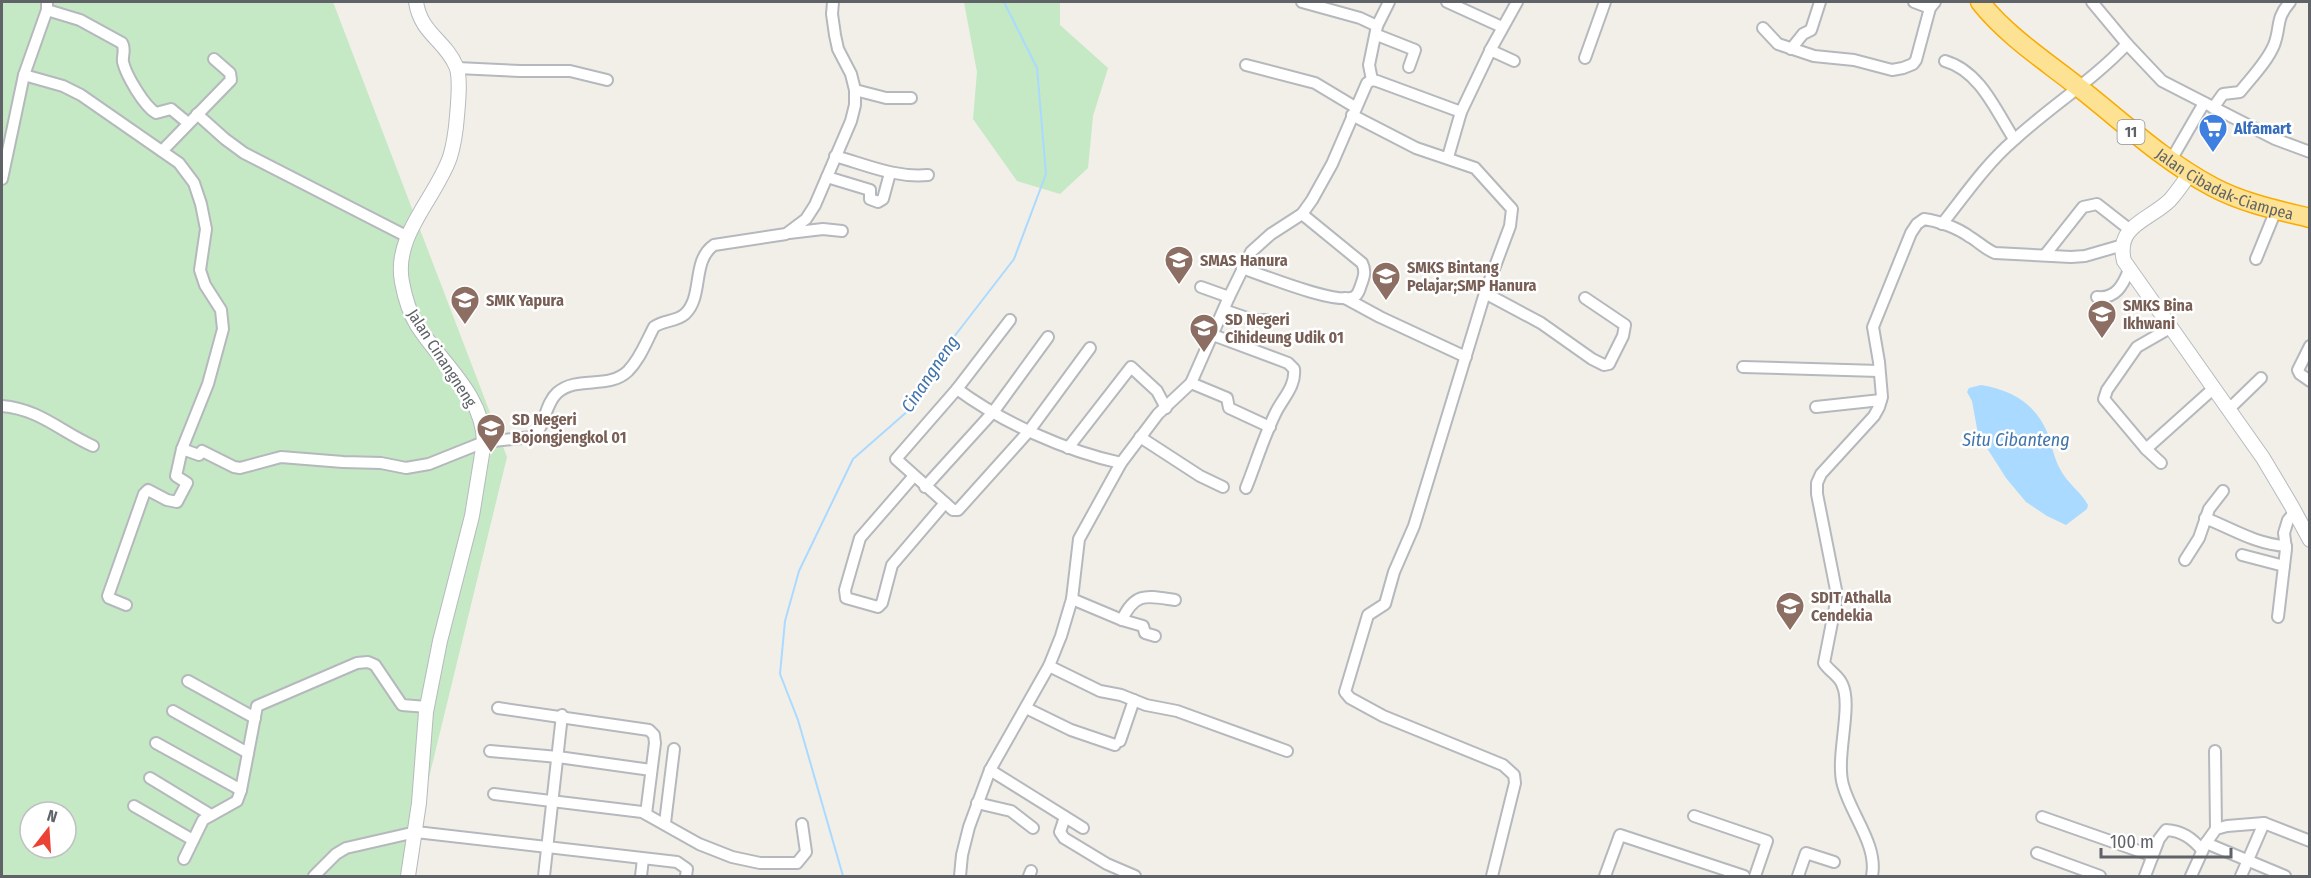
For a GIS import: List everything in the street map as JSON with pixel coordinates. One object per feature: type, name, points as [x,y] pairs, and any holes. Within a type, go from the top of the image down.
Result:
[{"type":"highway","name":"Jalan Cibadak-Ciampea","points":[[1980,2],[2003,26],[2144,142],[2190,173],[2223,191],[2276,210],[2310,218]]},
{"type":"street","points":[[416,2],[420,20],[458,68],[520,71],[570,70],[607,80]]},
{"type":"street","points":[[786,234],[806,219],[815,205],[851,121],[855,90],[851,74],[838,49],[832,14],[833,2]]},
{"type":"street","points":[[1302,2],[1360,18],[1377,31],[1415,50],[1409,67]]},
{"type":"street","points":[[1372,80],[1369,65],[1377,31],[1389,2]]},
{"type":"street","points":[[1447,2],[1502,27]]},
{"type":"street","points":[[1448,158],[1461,112],[1516,2]]},
{"type":"street","points":[[1585,58],[1605,2]]},
{"type":"street","points":[[1791,49],[1804,32],[1811,30],[1820,2]]},
{"type":"street","points":[[1763,28],[1778,44],[1791,49],[1814,56],[1854,60],[1892,70],[1913,64],[1916,60],[1933,5],[1914,2]]},
{"type":"street","points":[[2092,2],[2127,45],[2162,81],[2275,139],[2310,152]]},
{"type":"street","points":[[2171,160],[2208,106],[2223,94],[2240,92],[2274,45],[2278,21],[2282,11],[2290,2]]},
{"type":"street","points":[[2,178],[24,75],[47,6],[80,20],[122,43],[124,65],[146,105],[156,113],[171,109],[188,123]]},
{"type":"street","points":[[1942,224],[1987,165],[2014,139],[2102,70],[2127,45]]},
{"type":"street","points":[[1490,50],[1514,61]]},
{"type":"street","points":[[162,151],[232,78],[230,73],[214,59]]},
{"type":"street","points":[[1945,61],[1962,67],[1973,77],[2014,139]]},
{"type":"street","points":[[1246,65],[1315,83],[1354,111],[1416,148],[1474,168],[1512,210],[1510,226],[1485,293],[1414,526],[1394,572],[1385,604],[1368,615],[1363,626],[1345,692],[1350,698],[1383,716],[1503,765],[1514,775],[1515,783],[1492,876]]},
{"type":"street","name":"Jalan Cinangneng","points":[[408,876],[416,831],[427,707],[440,641],[472,516],[484,442],[483,431],[473,402],[447,363],[418,327],[406,302],[401,279],[402,262],[408,237],[450,156],[457,116],[458,68]]},
{"type":"street","points":[[24,75],[63,86],[81,95],[179,163],[194,183],[206,229],[200,270],[205,285],[221,310],[223,329],[208,384],[182,449],[176,476],[187,483],[180,499],[173,502],[146,490],[129,535],[108,596],[126,604]]},
{"type":"street","points":[[960,876],[962,855],[977,803],[990,770],[1049,666],[1061,636],[1072,600],[1079,539],[1121,463],[1140,437],[1191,383],[1242,268],[1258,244],[1302,214],[1332,164],[1364,89],[1372,80]]},
{"type":"street","points":[[1372,80],[1461,112]]},
{"type":"street","points":[[855,90],[886,98],[911,98]]},
{"type":"street","points":[[197,114],[244,153],[408,237]]},
{"type":"street","points":[[835,156],[908,177],[928,176]]},
{"type":"street","points":[[827,177],[870,190],[870,199],[878,202],[883,200],[890,173]]},
{"type":"street","points":[[2190,173],[2169,201],[2129,230],[2123,245],[2124,261],[2263,458],[2310,540]]},
{"type":"street","points":[[2045,255],[2083,207],[2097,204],[2129,230]]},
{"type":"street","points":[[2256,259],[2276,210]]},
{"type":"street","points":[[1242,268],[1315,293],[1345,298],[1358,293],[1365,272],[1362,263],[1302,214]]},
{"type":"street","points":[[1872,876],[1873,857],[1846,796],[1841,776],[1844,691],[1842,682],[1830,673],[1824,663],[1836,602],[1836,590],[1816,483],[1828,464],[1874,416],[1881,400],[1873,327],[1911,233],[1924,219],[1963,232],[1984,248],[1995,253],[2085,256],[2123,245]]},
{"type":"street","points":[[182,449],[199,455],[205,451],[218,460],[240,468],[281,457],[381,463],[411,468],[484,442],[532,437],[539,429],[549,404],[557,393],[578,383],[611,380],[627,371],[642,352],[654,327],[678,318],[690,307],[702,259],[714,245],[786,234],[823,230],[842,231]]},
{"type":"street","points":[[2097,297],[2106,298],[2118,291],[2129,270]]},
{"type":"street","points":[[1201,287],[1229,297]]},
{"type":"street","points":[[1485,293],[1541,323],[1592,359],[1609,364],[1623,336],[1625,325],[1585,298]]},
{"type":"street","points":[[1345,298],[1466,357]]},
{"type":"street","points":[[1224,310],[1253,320],[1269,320]]},
{"type":"street","points":[[1010,320],[957,389],[896,459],[913,477],[953,510],[962,507],[1029,431],[1090,348]]},
{"type":"street","points":[[2161,463],[2146,449],[2103,397],[2137,347],[2170,328]]},
{"type":"street","points":[[1213,335],[1292,365],[1295,373],[1288,396],[1276,411],[1246,488]]},
{"type":"street","points":[[925,486],[994,411],[1048,337]]},
{"type":"street","points":[[2310,346],[2298,370],[2310,381]]},
{"type":"street","points":[[1068,448],[1131,367],[1146,378],[1157,391],[1166,408]]},
{"type":"street","points":[[1743,367],[1879,371]]},
{"type":"street","points":[[2229,409],[2261,378]]},
{"type":"street","points":[[1191,383],[1227,398],[1229,408],[1270,427]]},
{"type":"street","points":[[2146,449],[2214,388]]},
{"type":"street","points":[[957,389],[1029,431],[1092,457],[1121,463]]},
{"type":"street","points":[[1816,407],[1881,400]]},
{"type":"street","points":[[2,406],[31,411],[93,446]]},
{"type":"street","points":[[1140,437],[1200,476],[1223,487]]},
{"type":"street","points":[[913,477],[860,538],[845,590],[846,598],[878,607],[882,603],[892,565],[945,503]]},
{"type":"street","points":[[2185,560],[2199,538],[2209,509],[2223,491]]},
{"type":"street","points":[[2278,617],[2286,546],[2286,525],[2295,512]]},
{"type":"street","points":[[2205,518],[2229,527],[2250,539],[2286,546]]},
{"type":"street","points":[[2242,555],[2284,566]]},
{"type":"street","points":[[1122,620],[1130,605],[1139,597],[1175,600]]},
{"type":"street","points":[[1072,600],[1143,626],[1144,632],[1155,636]]},
{"type":"street","points":[[184,859],[203,820],[237,801],[257,706],[357,663],[368,662],[375,665],[402,705],[427,707]]},
{"type":"street","points":[[1049,666],[1100,691],[1121,694],[1146,705],[1178,711],[1287,751]]},
{"type":"street","points":[[188,681],[255,718]]},
{"type":"street","points":[[1026,708],[1071,730],[1117,743],[1134,700]]},
{"type":"street","points":[[498,708],[649,730],[654,735],[655,743],[646,814]]},
{"type":"street","points":[[173,711],[248,753]]},
{"type":"street","points":[[544,876],[562,716]]},
{"type":"street","points":[[156,743],[241,790]]},
{"type":"street","points":[[665,824],[675,749]]},
{"type":"street","points":[[490,751],[558,757],[651,770]]},
{"type":"street","points":[[2191,876],[2204,846],[2216,829],[2215,751]]},
{"type":"street","points":[[990,770],[1083,828]]},
{"type":"street","points":[[150,778],[211,815]]},
{"type":"street","points":[[494,794],[646,814],[699,844],[732,857],[760,863],[797,863],[806,852],[802,824]]},
{"type":"street","points":[[977,803],[1011,811],[1033,828]]},
{"type":"street","points":[[134,806],[193,840]]},
{"type":"street","points":[[1694,816],[1767,841],[1755,876]]},
{"type":"street","points":[[2042,817],[2153,856]]},
{"type":"street","points":[[1065,818],[1060,832],[1064,838],[1107,864],[1135,876]]},
{"type":"street","points":[[2216,829],[2240,823],[2264,823],[2310,841]]},
{"type":"street","points":[[2241,876],[2264,823]]},
{"type":"street","points":[[2145,876],[2160,835],[2166,830],[2186,835],[2204,846],[2248,860],[2285,876]]},
{"type":"street","points":[[314,876],[336,854],[346,848],[416,831],[682,865],[687,869],[686,876]]},
{"type":"street","points":[[1606,876],[1620,835],[1744,876]]},
{"type":"street","points":[[1798,876],[1806,853],[1834,862]]},
{"type":"street","points":[[2037,853],[2100,876]]},
{"type":"street","points":[[640,876],[643,859]]},
{"type":"green space","points":[[2,2],[333,2],[507,457],[405,876],[2,876]]},
{"type":"green space","points":[[964,2],[1060,2],[1060,25],[1108,68],[1093,116],[1088,168],[1060,194],[1017,181],[973,119],[977,72]]},
{"type":"water","name":"Situ Cibanteng","points":[[1981,385],[2003,391],[2022,400],[2043,423],[2060,469],[2088,505],[2087,509],[2066,525],[2026,502],[2006,478],[1978,434],[1972,401],[1967,392],[1969,388]]},
{"type":"waterway","name":"Cinangneng","points":[[843,876],[798,720],[780,674],[785,621],[799,571],[853,459],[909,410],[930,368],[1014,259],[1046,174],[1037,68],[1004,2]]},
{"type":"place","name":"Alfamart","points":[[2213,154]]},
{"type":"place","name":"SMAS Hanura","points":[[1179,286]]},
{"type":"place","name":"SMKS Bintang Pelajar;SMP Hanura","points":[[1386,302]]},
{"type":"place","name":"SMK Yapura","points":[[465,326]]},
{"type":"place","name":"SMKS Bina Ikhwani","points":[[2102,340]]},
{"type":"place","name":"SD Negeri Cihideung Udik 01","points":[[1204,354]]},
{"type":"place","name":"SD Negeri Bojongjengkol 01","points":[[491,454]]},
{"type":"place","name":"SDIT Athalla Cendekia","points":[[1790,632]]}]
